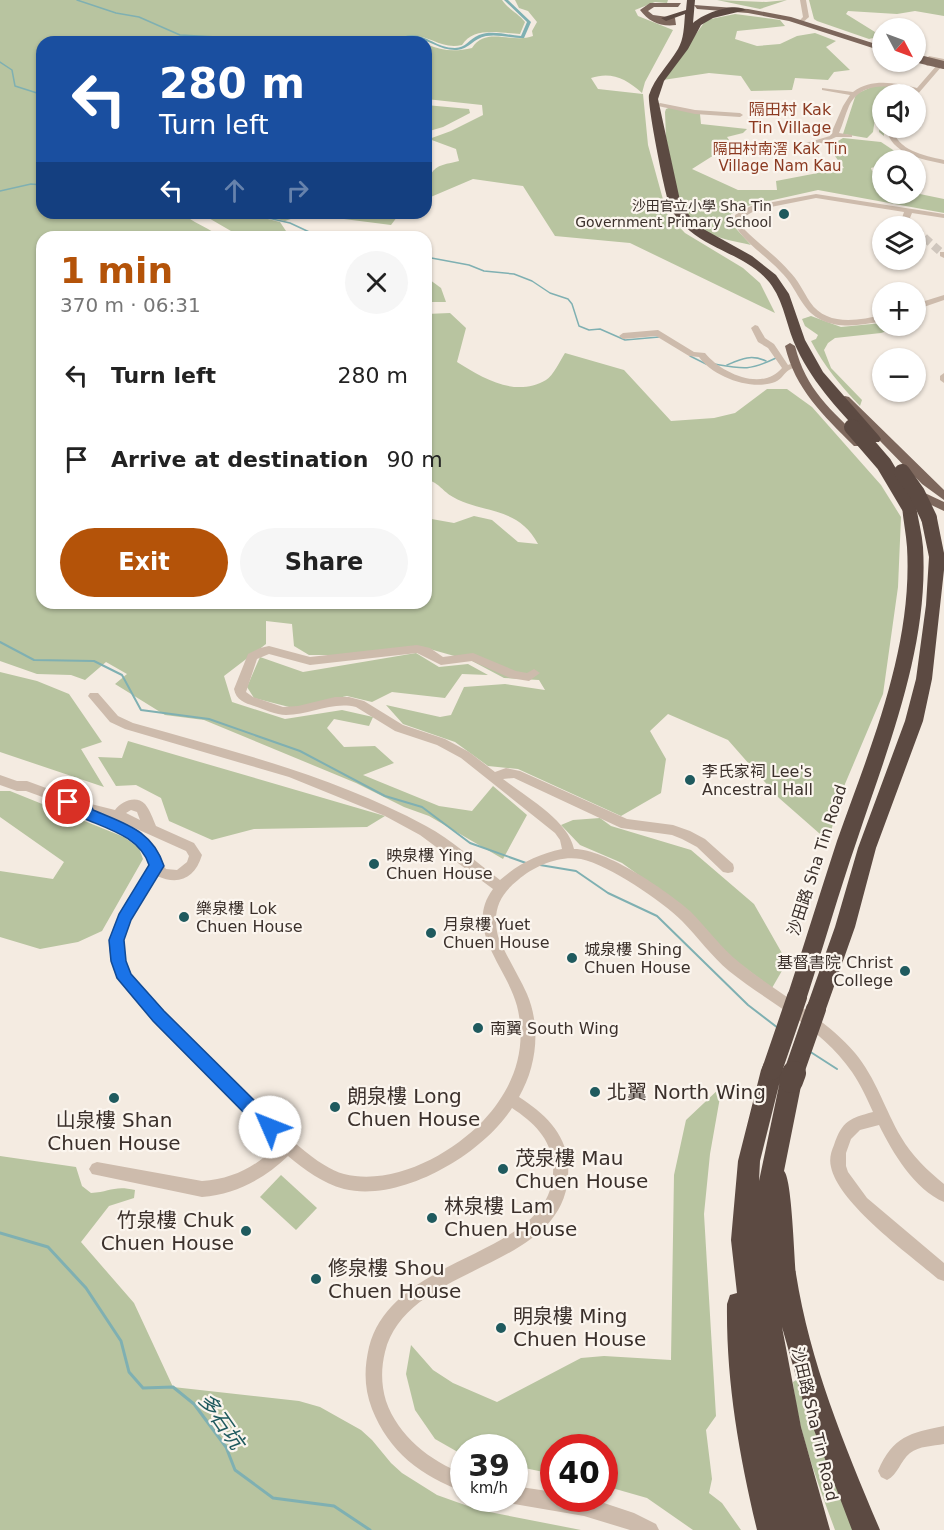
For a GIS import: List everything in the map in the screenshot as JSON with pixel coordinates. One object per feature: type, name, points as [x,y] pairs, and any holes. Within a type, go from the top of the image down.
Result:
[{"type":"highway","points":[[657,100],[683,36],[691,0]]},
{"type":"highway","points":[[713,0],[749,10]]},
{"type":"highway","points":[[682,6],[683,36]]},
{"type":"highway","points":[[682,6],[666,21],[683,36]]},
{"type":"highway","points":[[683,36],[699,20],[717,14],[749,10]]},
{"type":"highway","name":"沙田路 Sha Tin Road","points":[[683,36],[653,81],[648,97],[669,205],[677,219],[691,233],[741,261],[763,280],[778,305],[790,346],[812,382],[884,464],[909,506],[915,535],[916,571],[899,675],[882,740],[796,997],[781,1076],[778,1134],[765,1208],[767,1310],[782,1402],[816,1530]]},
{"type":"highway","name":"沙田路 Sha Tin Road","points":[[657,100],[673,200],[678,212],[693,228],[749,259],[771,278],[784,297],[803,351],[825,383],[936,512],[937,557],[934,605],[924,680],[914,721],[867,848],[844,927],[816,1009],[781,1076],[749,1161],[743,1240],[762,1403],[794,1530]]},
{"type":"highway","points":[[778,1134],[780,1246],[794,1332],[822,1420],[866,1530]]},
{"type":"highway","points":[[743,1240],[739,1341],[751,1437],[771,1530]]},
{"type":"highway","points":[[802,1479],[826,1530]]},
{"type":"main road","points":[[704,7],[783,14],[795,13],[804,4]]},
{"type":"main road","points":[[666,21],[651,17],[644,12],[648,6],[682,6]]},
{"type":"main road","points":[[749,10],[803,21]]},
{"type":"main road","points":[[783,14],[872,45]]},
{"type":"main road","points":[[926,60],[943,64]]},
{"type":"main road","points":[[790,346],[790,367],[815,400],[883,468],[936,512]]},
{"type":"main road","points":[[825,383],[845,399],[926,481],[944,496]]},
{"type":"street","points":[[803,21],[804,4]]},
{"type":"street","points":[[924,84],[943,64]]},
{"type":"street","points":[[824,89],[854,94],[872,85]]},
{"type":"street","points":[[803,145],[826,141],[835,135],[854,94]]},
{"type":"street","points":[[657,100],[695,112],[740,115]]},
{"type":"street","points":[[835,135],[850,136]]},
{"type":"street","points":[[892,138],[905,149],[944,162]]},
{"type":"street","points":[[872,320],[850,323],[834,321],[821,316],[808,306],[794,281],[740,229],[737,219],[742,212],[754,208],[816,196],[944,216]]},
{"type":"street","points":[[907,216],[909,210]]},
{"type":"street","points":[[926,303],[944,297]]},
{"type":"street","points":[[624,332],[662,335],[692,354],[702,355],[708,364],[736,379],[758,382],[782,376],[790,367],[771,346],[761,340],[755,328]]},
{"type":"street","points":[[534,673],[529,677],[519,676],[470,656],[441,661],[426,651],[417,649],[310,661],[269,650],[252,657],[240,689],[243,696],[253,702],[279,711],[294,711],[335,701],[356,702],[399,728],[454,748],[559,828],[566,839],[569,854]]},
{"type":"street","points":[[94,696],[114,719],[129,726],[292,773],[410,822],[505,883]]},
{"type":"street","points":[[494,777],[506,773],[516,774],[629,825],[673,830],[686,835],[701,843],[728,868]]},
{"type":"street","points":[[0,780],[27,792],[33,790],[86,808],[120,816],[183,844],[195,852],[195,862],[184,873],[171,876],[135,903]]},
{"type":"street","points":[[86,808],[88,814],[141,839],[162,873],[171,876]]},
{"type":"street","points":[[120,816],[126,830]]},
{"type":"street","points":[[183,844],[166,847],[122,924],[116,940],[118,961],[125,978],[190,1048],[289,1145],[313,1167],[333,1178],[366,1184],[385,1182],[419,1172],[464,1147],[497,1118],[510,1099],[526,1063],[529,1029],[520,993],[498,952],[490,930],[488,909],[491,899],[505,883],[546,858],[569,854],[584,855],[603,862],[679,910],[726,960],[824,1032],[843,1049],[860,1070],[907,1159],[944,1194]]},
{"type":"street","points":[[450,1476],[425,1464],[403,1444],[384,1418],[375,1393],[374,1356],[386,1326],[408,1300],[434,1282],[522,1236],[536,1225],[549,1208],[562,1176],[557,1145],[541,1121],[510,1099]]},
{"type":"street","points":[[883,1117],[856,1124],[845,1134],[838,1153],[838,1166],[842,1178],[862,1203],[944,1273]]},
{"type":"street","points":[[97,1169],[202,1189],[217,1188],[246,1180],[260,1172],[289,1145]]},
{"type":"street","points":[[887,1471],[894,1456],[902,1447],[944,1435]]},
{"type":"street","points":[[528,1497],[624,1517],[650,1530]]},
{"type":"green space","points":[[0,0],[502,0],[525,22],[520,34],[480,33],[467,39],[462,45],[452,46],[432,41],[432,36],[36,36],[36,219],[191,219],[211,231],[36,231],[36,609],[432,609],[432,519],[454,523],[474,516],[492,520],[518,542],[538,544],[530,532],[510,517],[464,502],[432,482],[432,314],[450,313],[466,328],[457,362],[488,379],[511,386],[534,385],[549,378],[565,353],[624,370],[671,421],[714,418],[735,413],[767,389],[787,389],[812,407],[881,485],[901,517],[898,587],[883,694],[845,784],[828,841],[779,798],[728,740],[668,714],[650,731],[666,759],[661,793],[621,816],[518,769],[488,766],[455,742],[403,724],[386,705],[440,717],[451,715],[464,687],[505,684],[545,690],[539,680],[504,678],[472,661],[419,646],[356,655],[309,655],[294,646],[292,624],[266,621],[266,644],[224,676],[232,702],[285,719],[342,710],[373,717],[369,726],[334,719],[327,728],[344,747],[375,746],[394,763],[363,775],[439,806],[472,811],[493,786],[527,815],[503,859],[429,816],[404,807],[356,783],[204,720],[165,715],[115,684],[127,674],[106,662],[85,680],[71,675],[37,674],[0,661]]},
{"type":"green space","points":[[515,0],[668,0],[667,3],[655,2],[635,10],[638,16],[673,30],[645,82],[642,93],[631,84],[612,76],[591,78],[598,89],[643,94],[648,145],[667,214],[685,233],[743,268],[760,283],[775,313],[630,243],[555,236],[523,186],[473,179],[432,196],[433,171],[439,166],[459,161],[456,149],[432,140],[432,138],[483,115],[482,105],[432,100],[432,46],[460,50],[472,48],[484,38],[533,36],[532,31],[537,22],[528,11],[519,8]]},
{"type":"green space","points":[[717,0],[766,2],[787,0],[760,9]]},
{"type":"green space","points":[[809,0],[944,0],[944,16],[915,11],[897,14],[848,11],[846,14],[872,30],[872,38],[869,39],[814,19]]},
{"type":"green space","points":[[735,14],[780,20],[785,26],[737,31],[735,39],[757,46],[780,44],[797,36],[815,33],[836,41],[826,47],[850,70],[834,72],[828,80],[795,78],[792,90],[751,91],[741,76],[709,73],[663,80],[706,20]]},
{"type":"green space","points":[[872,87],[872,133],[867,138],[843,134],[856,94]]},
{"type":"green space","points":[[432,106],[469,109],[470,113],[432,130]]},
{"type":"green space","points":[[671,107],[700,114],[701,124],[747,129],[743,133],[727,137],[733,146],[722,150],[692,169],[738,190],[777,190],[776,181],[844,168],[828,147],[843,138],[881,142],[893,150],[872,150],[872,200],[818,190],[747,206],[731,214],[729,221],[751,245],[708,233],[692,221],[686,212],[679,200],[666,138],[666,109]]},
{"type":"green space","points":[[926,195],[944,199],[944,213],[895,204],[926,204]]},
{"type":"green space","points":[[210,219],[268,219],[280,222],[286,231],[231,231]]},
{"type":"green space","points":[[344,219],[396,219],[391,225]]},
{"type":"green space","points":[[432,281],[441,288],[446,302],[432,302]]},
{"type":"green space","points":[[811,316],[841,327],[872,324],[872,334],[835,338],[824,350],[831,368],[862,400],[860,406],[821,359],[811,341],[818,335],[805,326],[802,319]]},
{"type":"green space","points":[[416,653],[439,667],[468,664],[488,675],[462,674],[445,698],[392,692],[372,702],[347,696],[293,708],[254,698],[247,687],[260,657],[303,672]]},
{"type":"green space","points":[[0,672],[37,681],[69,694],[102,742],[81,749],[104,787],[0,752]]},
{"type":"green space","points":[[128,741],[385,816],[367,827],[254,829],[212,840],[169,821],[161,798],[136,785],[116,786],[98,757],[122,758]]},
{"type":"green space","points":[[0,791],[10,791],[124,837],[139,848],[143,859],[102,931],[78,942],[40,949],[0,937],[0,871],[53,879],[64,862],[0,817]]},
{"type":"green space","points":[[600,818],[611,826],[691,850],[754,904],[787,962],[772,988],[720,949],[691,913],[622,863],[580,845],[561,825],[573,820]]},
{"type":"green space","points":[[722,1086],[710,1154],[704,1214],[716,1416],[706,1430],[712,1479],[709,1493],[722,1503],[741,1530],[693,1530],[647,1498],[618,1490],[618,1434],[540,1434],[540,1471],[528,1469],[528,1434],[450,1434],[450,1448],[435,1439],[415,1410],[406,1374],[411,1345],[433,1370],[453,1383],[497,1402],[581,1358],[604,1356],[671,1360],[674,1175],[686,1120]]},
{"type":"green space","points":[[0,1156],[76,1167],[82,1186],[91,1193],[117,1188],[135,1190],[134,1198],[109,1206],[81,1242],[134,1303],[173,1387],[299,1401],[320,1407],[361,1430],[402,1473],[437,1495],[450,1500],[450,1512],[489,1512],[581,1530],[0,1530]]},
{"type":"green space","points":[[281,1175],[317,1208],[296,1230],[260,1197]]},
{"type":"green space","points":[[801,1377],[859,1530],[835,1530],[799,1420],[793,1382]]},
{"type":"waterway","points":[[77,0],[116,13],[139,17],[180,35],[198,36]]},
{"type":"waterway","points":[[432,42],[456,49],[466,47],[478,37],[485,35],[522,37],[529,22],[506,0]]},
{"type":"waterway","points":[[0,62],[12,70],[15,86],[36,93]]},
{"type":"waterway","points":[[0,191],[36,184]]},
{"type":"waterway","points":[[272,219],[290,223],[307,231]]},
{"type":"waterway","points":[[432,258],[469,265],[484,271],[514,274],[532,281],[550,293],[568,299],[572,304],[579,326],[589,330],[600,329],[625,340],[659,337]]},
{"type":"waterway","points":[[690,356],[706,364]]},
{"type":"waterway","points":[[727,365],[751,358],[766,361]]},
{"type":"waterway","points":[[714,364],[746,368],[776,358]]},
{"type":"waterway","points":[[0,642],[34,660],[94,661],[122,675],[141,710],[209,719],[300,751],[385,796],[422,807],[470,843],[526,863]]},
{"type":"waterway","points":[[540,865],[576,871],[608,893],[657,916],[748,1005],[778,1028]]},
{"type":"waterway","points":[[809,1051],[837,1069]]},
{"type":"waterway","name":"多石坑","points":[[0,1233],[48,1247],[86,1288],[121,1341],[129,1372],[143,1388],[173,1387],[194,1404],[226,1447],[235,1470],[273,1498],[334,1506],[370,1530]]},
{"type":"tunnel","points":[[926,239],[943,254]]},
{"type":"place","name":"沙田官立小學 Sha Tin Government Primary School","points":[[784,214]]},
{"type":"place","name":"李氏家祠 Lee's Ancestral Hall","points":[[690,780]]},
{"type":"place","name":"映泉樓 Ying Chuen House","points":[[374,864]]},
{"type":"place","name":"樂泉樓 Lok Chuen House","points":[[184,917]]},
{"type":"place","name":"月泉樓 Yuet Chuen House","points":[[431,933]]},
{"type":"place","name":"城泉樓 Shing Chuen House","points":[[572,958]]},
{"type":"place","name":"基督書院 Christ College","points":[[905,971]]},
{"type":"place","name":"南翼 South Wing","points":[[478,1028]]},
{"type":"place","name":"北翼 North Wing","points":[[595,1092]]},
{"type":"place","name":"山泉樓 Shan Chuen House","points":[[114,1098]]},
{"type":"place","name":"朗泉樓 Long Chuen House","points":[[335,1107]]},
{"type":"place","name":"茂泉樓 Mau Chuen House","points":[[503,1169]]},
{"type":"place","name":"林泉樓 Lam Chuen House","points":[[432,1218]]},
{"type":"place","name":"竹泉樓 Chuk Chuen House","points":[[246,1231]]},
{"type":"place","name":"修泉樓 Shou Chuen House","points":[[316,1279]]},
{"type":"place","name":"明泉樓 Ming Chuen House","points":[[501,1328]]},
{"type":"district","name":"隔田村 Kak Tin Village","points":[[790,118]]},
{"type":"district","name":"隔田村南滘 Kak Tin Village Nam Kau","points":[[780,158]]},
{"type":"route","points":[[68,802],[86,808],[88,814],[134,834],[152,852],[156,866],[125,918],[116,940],[118,961],[125,978],[190,1048],[270,1127]]}]
